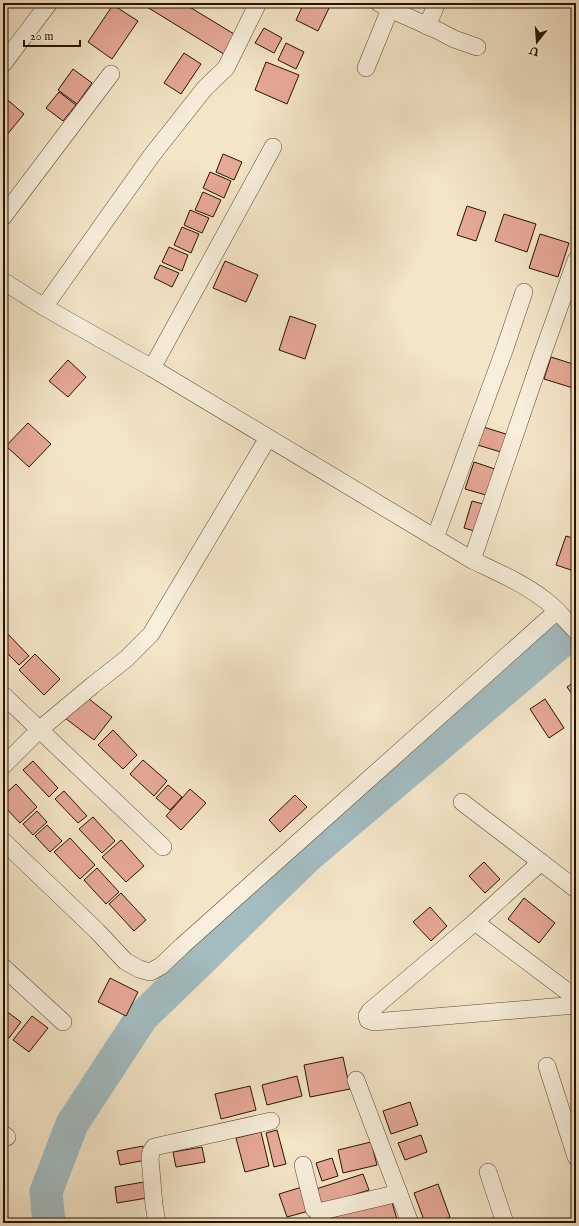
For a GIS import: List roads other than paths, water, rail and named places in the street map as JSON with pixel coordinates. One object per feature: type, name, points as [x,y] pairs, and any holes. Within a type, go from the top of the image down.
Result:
[{"type":"street","points":[[3,64],[49,3]]},
{"type":"street","points":[[44,307],[152,155],[205,88],[226,68],[258,3]]},
{"type":"street","points":[[427,26],[437,3]]},
{"type":"street","points":[[366,68],[384,6],[454,39],[478,47]]},
{"type":"street","points":[[3,217],[111,74]]},
{"type":"street","points":[[152,368],[273,147]]},
{"type":"street","points":[[472,560],[576,260]]},
{"type":"street","points":[[4,284],[152,368],[472,560],[527,588],[546,601],[576,631]]},
{"type":"street","points":[[435,538],[524,292]]},
{"type":"street","points":[[3,766],[39,730],[126,660],[151,634],[268,438]]},
{"type":"street","points":[[3,841],[97,931],[125,961],[139,969],[150,972],[161,966],[558,612]]},
{"type":"street","points":[[3,695],[163,846]]},
{"type":"street","points":[[462,802],[576,889]]},
{"type":"street","points":[[541,862],[475,922],[370,1011],[367,1016],[368,1020],[374,1022],[576,1005]]},
{"type":"street","points":[[475,922],[576,998]]},
{"type":"street","points":[[3,967],[63,1022]]},
{"type":"street","points":[[547,1066],[576,1157]]},
{"type":"street","points":[[356,1080],[410,1223]]},
{"type":"street","points":[[157,1223],[150,1158],[154,1147],[157,1145],[271,1121]]},
{"type":"street","points":[[303,1165],[314,1209],[318,1212],[399,1193]]},
{"type":"street","points":[[488,1172],[505,1223]]},
{"type":"waterway","points":[[49,1223],[46,1192],[72,1124],[142,1017],[308,856],[576,629]]}]
